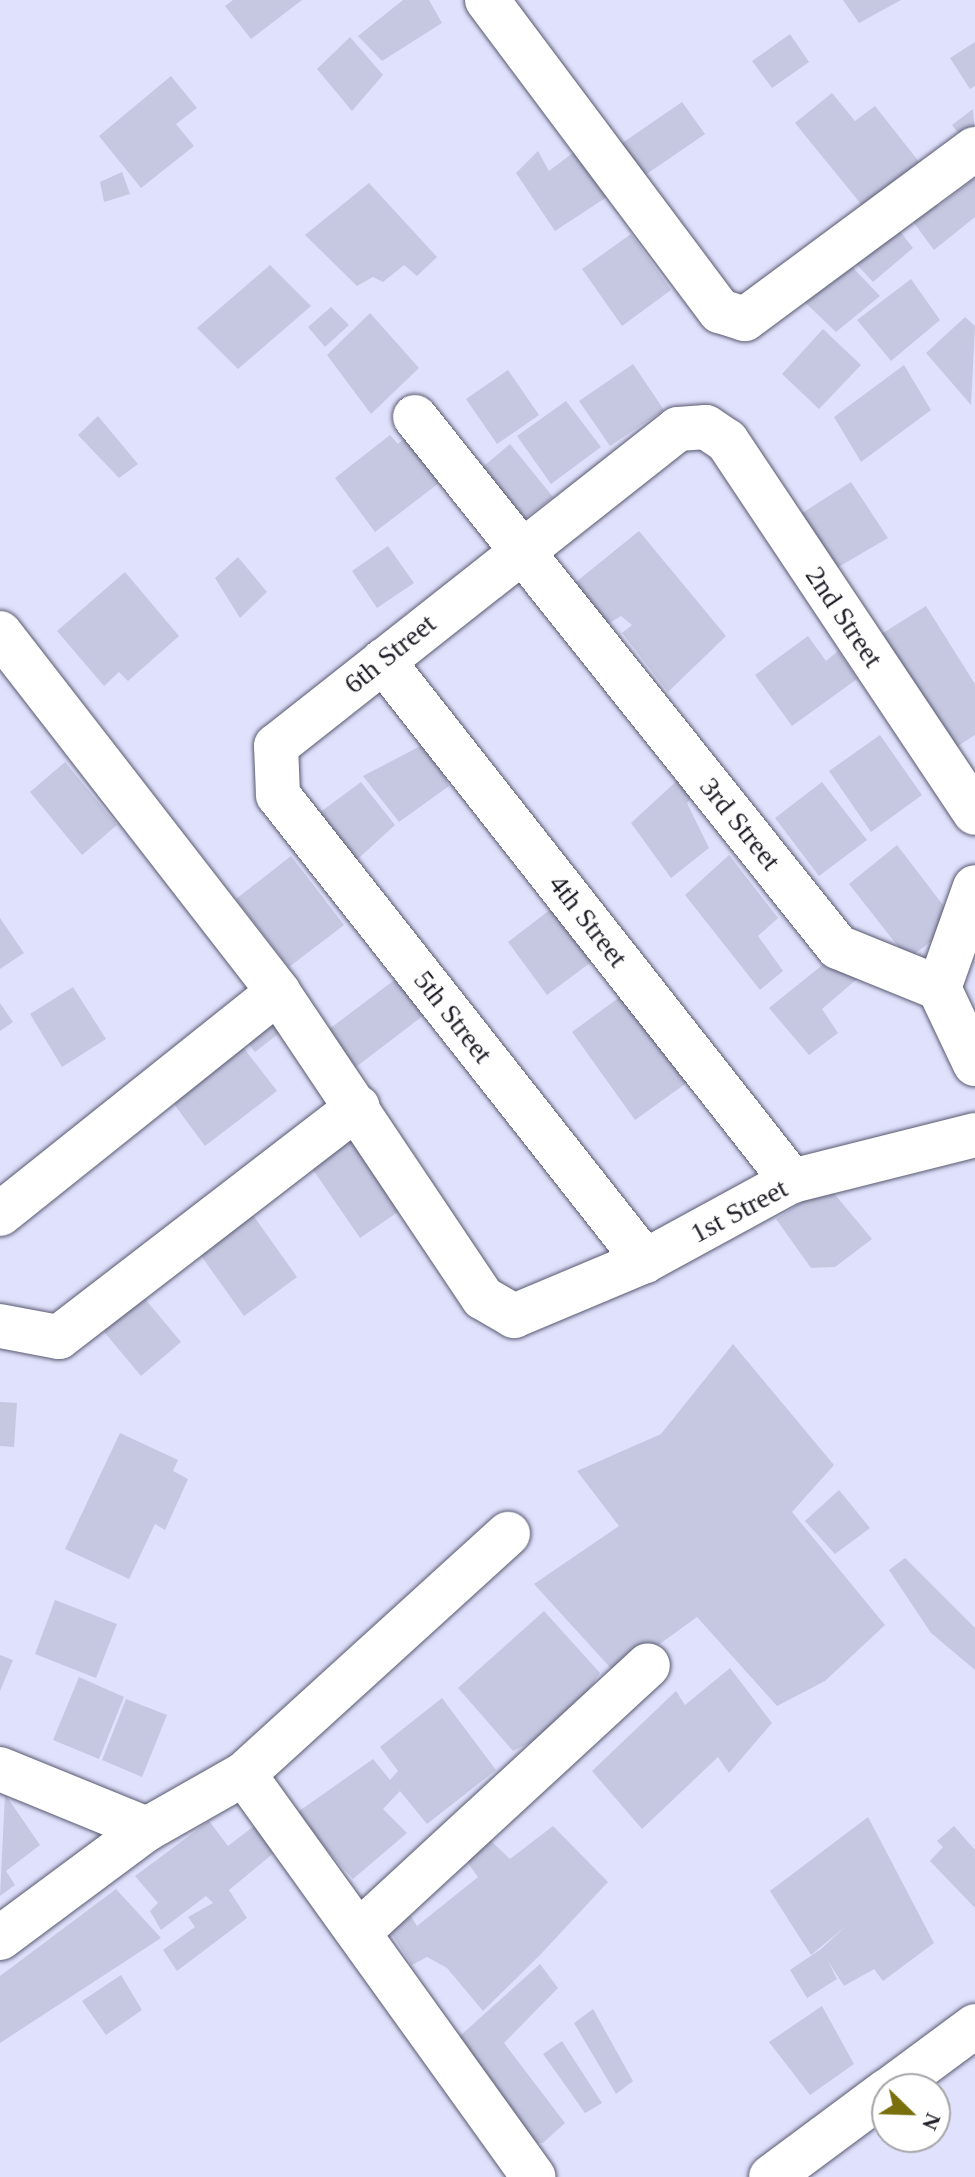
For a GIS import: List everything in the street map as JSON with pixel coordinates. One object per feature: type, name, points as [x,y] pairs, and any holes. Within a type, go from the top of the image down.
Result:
[{"type":"street","points":[[487,0],[720,311],[745,319],[975,149]]},
{"type":"street","points":[[415,417],[521,551]]},
{"type":"street","name":"6th Street","points":[[273,768],[276,746],[521,551],[678,429],[706,427]]},
{"type":"street","name":"2nd Street","points":[[706,427],[727,441],[975,813]]},
{"type":"street","name":"3rd Street","points":[[521,551],[838,947],[939,988]]},
{"type":"street","points":[[0,633],[278,992],[358,1107],[59,1337],[0,1326]]},
{"type":"street","name":"4th Street","points":[[383,661],[792,1181]]},
{"type":"street","name":"5th Street","points":[[273,768],[278,795],[645,1261]]},
{"type":"street","points":[[975,887],[939,988],[975,1064]]},
{"type":"street","points":[[0,1214],[278,992]]},
{"type":"street","name":"1st Street","points":[[358,1107],[475,1287],[514,1316],[645,1261],[792,1181],[975,1135]]},
{"type":"street","points":[[0,1938],[147,1829],[244,1774],[508,1534]]},
{"type":"street","points":[[359,1932],[648,1665]]},
{"type":"street","points":[[0,1769],[147,1829]]},
{"type":"street","points":[[244,1774],[534,2177]]},
{"type":"street","points":[[912,2073],[975,2026]]},
{"type":"street","points":[[791,2172],[871,2105]]},
{"type":"building","points":[[233,0],[302,0],[251,39],[225,6]]},
{"type":"building","points":[[403,0],[429,0],[442,23],[382,61],[358,36]]},
{"type":"building","points":[[843,0],[901,0],[859,23]]},
{"type":"building","points":[[790,34],[809,62],[772,88],[752,61]]},
{"type":"building","points":[[350,37],[383,75],[352,111],[317,69]]},
{"type":"building","points":[[975,42],[975,86],[970,89],[950,58]]},
{"type":"building","points":[[171,76],[197,108],[176,124],[194,146],[141,188],[99,136]]},
{"type":"building","points":[[832,93],[855,121],[875,106],[920,163],[865,209],[795,123]]},
{"type":"building","points":[[682,102],[705,134],[638,180],[615,148]]},
{"type":"building","points":[[973,109],[975,138],[967,144],[952,125]]},
{"type":"building","points":[[590,140],[619,189],[555,231],[516,173],[538,151],[549,171]]},
{"type":"building","points":[[122,172],[130,194],[104,202],[100,182]]},
{"type":"building","points":[[975,178],[975,217],[934,250],[908,215],[932,196],[939,206]]},
{"type":"building","points":[[369,183],[437,257],[417,276],[404,265],[383,282],[373,277],[357,286],[305,235]]},
{"type":"building","points":[[892,221],[913,248],[873,282],[847,254]]},
{"type":"building","points":[[631,234],[671,290],[622,326],[582,269]]},
{"type":"building","points":[[837,251],[880,296],[836,332],[793,291]]},
{"type":"building","points":[[270,265],[311,306],[238,369],[197,328]]},
{"type":"building","points":[[911,279],[940,320],[891,361],[857,320]]},
{"type":"building","points":[[331,307],[349,325],[325,347],[308,327]]},
{"type":"building","points":[[370,313],[419,368],[371,414],[327,355]]},
{"type":"building","points":[[965,317],[975,326],[971,405],[926,353]]},
{"type":"building","points":[[823,329],[861,365],[819,409],[782,374]]},
{"type":"building","points":[[633,364],[664,410],[610,446],[579,401]]},
{"type":"building","points":[[904,365],[931,410],[861,462],[834,417]]},
{"type":"building","points":[[508,370],[539,415],[497,444],[466,399]]},
{"type":"building","points":[[566,401],[601,447],[551,484],[517,436]]},
{"type":"building","points":[[98,416],[138,464],[119,478],[78,435]]},
{"type":"building","points":[[390,435],[398,444],[405,438],[439,483],[375,532],[335,478]]},
{"type":"building","points":[[510,444],[553,497],[516,525],[478,471]]},
{"type":"building","points":[[851,482],[888,538],[835,569],[799,515]]},
{"type":"building","points":[[639,531],[726,636],[668,692],[622,633],[632,625],[621,616],[608,624],[571,586]]},
{"type":"building","points":[[388,546],[414,583],[377,608],[352,571]]},
{"type":"building","points":[[238,557],[267,592],[240,618],[215,578]]},
{"type":"building","points":[[125,572],[179,636],[128,681],[119,672],[104,686],[57,631]]},
{"type":"building","points":[[926,606],[975,684],[975,735],[947,753],[875,638]]},
{"type":"building","points":[[808,636],[826,661],[838,651],[857,679],[792,726],[755,675]]},
{"type":"building","points":[[880,735],[922,795],[871,832],[829,771]]},
{"type":"building","points":[[428,742],[449,786],[399,822],[363,776]]},
{"type":"building","points":[[65,762],[117,825],[82,855],[30,792]]},
{"type":"building","points":[[682,776],[696,792],[687,803],[709,848],[671,878],[631,823]]},
{"type":"building","points":[[361,782],[395,825],[350,866],[311,819]]},
{"type":"building","points":[[822,782],[867,840],[819,876],[775,818]]},
{"type":"building","points":[[897,845],[956,922],[908,959],[849,884]]},
{"type":"building","points":[[729,855],[778,918],[758,936],[783,971],[760,990],[685,895]]},
{"type":"building","points":[[291,856],[344,925],[289,967],[236,899]]},
{"type":"building","points":[[559,903],[598,957],[547,995],[508,942]]},
{"type":"building","points":[[0,918],[24,953],[0,969]]},
{"type":"building","points":[[836,954],[857,979],[822,1009],[838,1033],[809,1055],[769,1008]]},
{"type":"building","points":[[397,978],[424,1015],[352,1070],[324,1033]]},
{"type":"building","points":[[73,987],[106,1039],[62,1067],[30,1014]]},
{"type":"building","points":[[628,991],[692,1079],[635,1120],[572,1032]]},
{"type":"building","points":[[0,1003],[13,1022],[0,1031]]},
{"type":"building","points":[[275,1003],[291,1024],[255,1052],[239,1032]]},
{"type":"building","points":[[239,1042],[277,1091],[205,1146],[168,1096]]},
{"type":"building","points":[[356,1126],[411,1203],[360,1238],[307,1161]]},
{"type":"building","points":[[827,1185],[872,1239],[835,1267],[811,1268],[776,1219]]},
{"type":"building","points":[[250,1211],[297,1277],[244,1316],[197,1250]]},
{"type":"building","points":[[140,1293],[181,1342],[141,1376],[100,1327]]},
{"type":"building","points":[[733,1344],[834,1465],[792,1512],[885,1625],[825,1681],[777,1706],[697,1617],[617,1675],[534,1584],[619,1526],[577,1471],[661,1434]]},
{"type":"building","points":[[0,1402],[17,1403],[14,1447],[0,1446]]},
{"type":"building","points":[[120,1433],[178,1460],[173,1471],[188,1479],[165,1530],[155,1524],[129,1579],[65,1549]]},
{"type":"building","points":[[839,1490],[870,1528],[835,1554],[805,1521]]},
{"type":"building","points":[[905,1558],[975,1628],[975,1670],[931,1633],[889,1570]]},
{"type":"building","points":[[55,1600],[117,1624],[96,1678],[35,1654]]},
{"type":"building","points":[[544,1611],[600,1673],[564,1726],[513,1751],[458,1688]]},
{"type":"building","points":[[0,1655],[13,1660],[0,1691]]},
{"type":"building","points":[[730,1668],[772,1723],[729,1773],[718,1757],[642,1829],[592,1771],[676,1691],[685,1705]]},
{"type":"building","points":[[79,1677],[124,1697],[99,1759],[53,1740]]},
{"type":"building","points":[[442,1698],[496,1770],[427,1824],[400,1791],[383,1809],[407,1833],[353,1879],[295,1814],[373,1759],[390,1780],[398,1771],[380,1747]]},
{"type":"building","points":[[126,1699],[167,1715],[142,1777],[102,1760]]},
{"type":"building","points":[[5,1794],[40,1845],[6,1871],[15,1885],[0,1896]]},
{"type":"building","points":[[868,1817],[934,1943],[883,1981],[874,1969],[844,1986],[828,1961],[837,1979],[807,1998],[790,1970],[821,1949],[846,1926],[811,1955],[770,1891]]},
{"type":"building","points":[[209,1821],[228,1846],[254,1826],[275,1852],[229,1890],[247,1918],[177,1971],[163,1950],[195,1927],[188,1917],[213,1903],[206,1896],[161,1930],[150,1911],[158,1903],[135,1876]]},
{"type":"building","points":[[553,1826],[608,1882],[540,1955],[483,2011],[447,1968],[427,1957],[412,1965],[387,1927],[409,1913],[417,1926],[478,1877],[462,1855],[488,1838],[510,1859]]},
{"type":"building","points":[[954,1826],[975,1850],[975,1908],[930,1861],[943,1847],[937,1841]]},
{"type":"building","points":[[116,1889],[161,1938],[0,2043],[0,1976]]},
{"type":"building","points":[[540,1964],[558,1988],[504,2043],[565,2123],[543,2143],[524,2142],[451,2044]]},
{"type":"building","points":[[121,1975],[142,2010],[106,2035],[82,2001]]},
{"type":"building","points":[[822,2006],[854,2064],[810,2095],[769,2042]]},
{"type":"building","points":[[593,2009],[633,2081],[616,2094],[574,2023]]},
{"type":"building","points":[[562,2041],[602,2103],[585,2113],[543,2054]]}]
